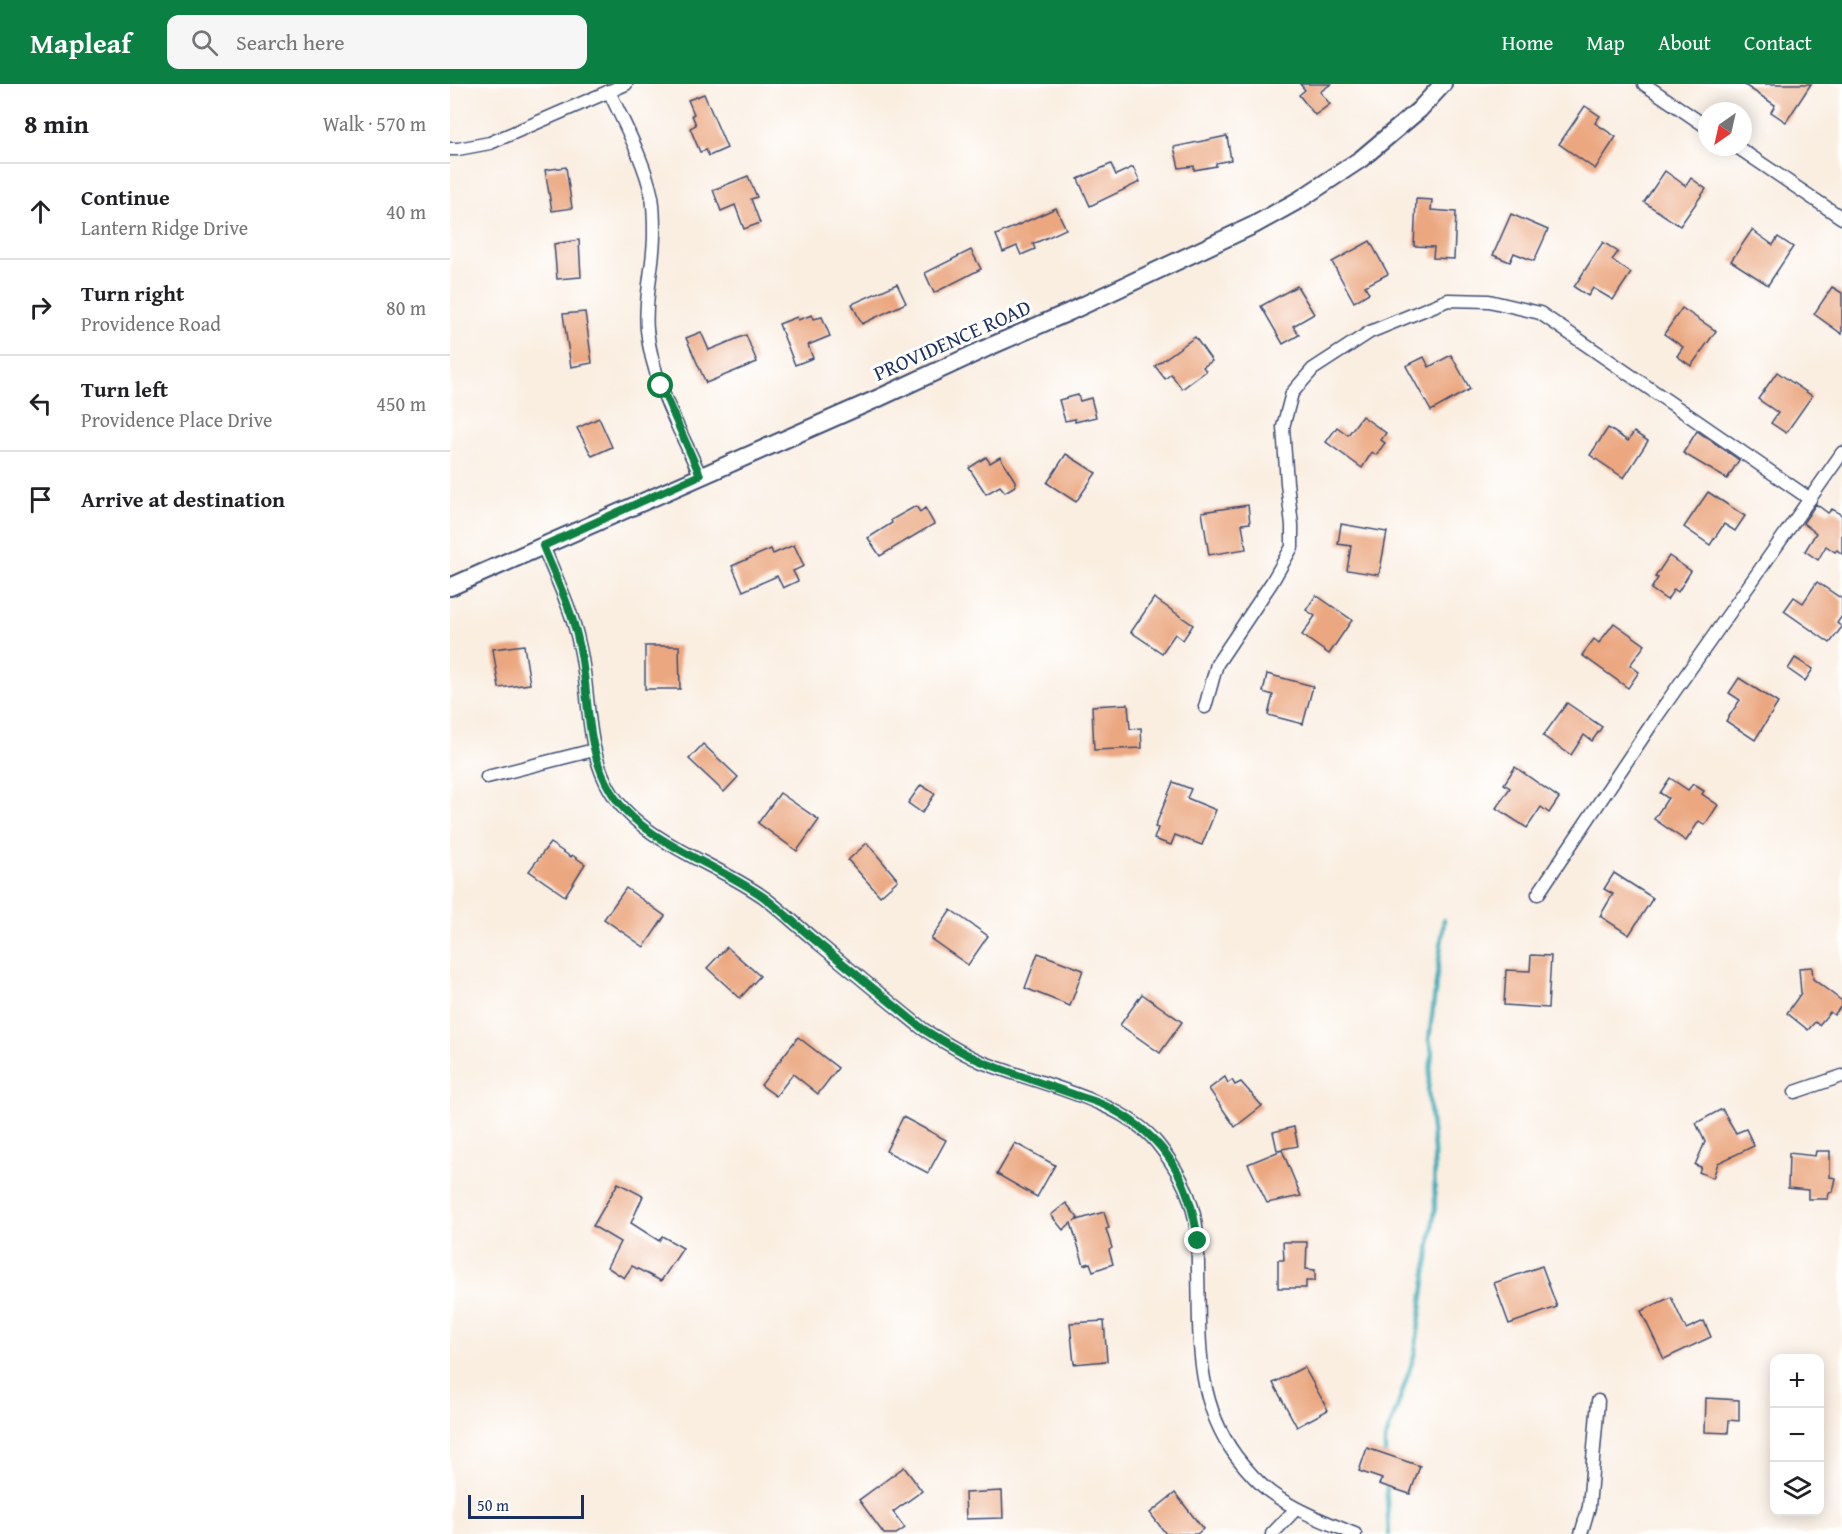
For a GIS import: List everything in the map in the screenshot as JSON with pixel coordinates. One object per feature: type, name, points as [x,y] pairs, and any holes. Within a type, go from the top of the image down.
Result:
[{"type":"street","points":[[450,149],[490,143],[626,84]]},
{"type":"street","name":"PROVIDENCE ROAD","points":[[450,587],[1069,312],[1263,220],[1299,200],[1361,159],[1419,110],[1443,84]]},
{"type":"street","points":[[1644,84],[1698,121]]},
{"type":"street","points":[[609,91],[642,162],[652,199],[654,236],[646,305],[651,355],[661,386],[700,475]]},
{"type":"street","points":[[1750,156],[1842,218]]},
{"type":"street","points":[[1205,707],[1217,664],[1272,582],[1292,547],[1283,427],[1292,393],[1313,369],[1370,332],[1448,300],[1489,301],[1540,314],[1810,500]]},
{"type":"street","points":[[1538,894],[1655,719],[1842,453]]},
{"type":"street","points":[[543,546],[568,606],[579,642],[586,679],[594,750],[600,770],[620,805],[654,834],[735,879],[764,898],[923,1029],[951,1047],[982,1061],[1110,1107],[1156,1141],[1179,1174],[1194,1215],[1198,1241],[1201,1365],[1205,1390],[1213,1414],[1227,1443],[1246,1469],[1269,1491],[1296,1509],[1355,1534]]},
{"type":"street","points":[[487,777],[594,750]]},
{"type":"street","points":[[1795,1092],[1842,1076]]},
{"type":"street","points":[[1581,1534],[1589,1507],[1598,1401]]},
{"type":"street","points":[[1272,1534],[1296,1509]]},
{"type":"building","points":[[1300,84],[1331,84],[1320,92],[1330,104],[1315,115],[1299,95],[1305,90]]},
{"type":"building","points":[[1743,84],[1811,84],[1786,122],[1771,112],[1775,105]]},
{"type":"building","points":[[704,94],[727,148],[709,156],[706,150],[700,152],[690,128],[696,125],[688,100]]},
{"type":"building","points":[[1585,106],[1600,116],[1595,123],[1616,137],[1595,169],[1559,144]]},
{"type":"building","points":[[1227,136],[1231,160],[1216,163],[1216,166],[1194,170],[1194,166],[1179,168],[1174,147]]},
{"type":"building","points":[[1111,164],[1116,175],[1133,167],[1140,182],[1090,206],[1078,179]]},
{"type":"building","points":[[566,167],[572,208],[552,211],[545,170]]},
{"type":"building","points":[[1665,171],[1686,186],[1691,178],[1706,189],[1680,226],[1644,202]]},
{"type":"building","points":[[748,176],[757,197],[751,199],[760,223],[744,229],[735,205],[721,211],[713,190]]},
{"type":"building","points":[[1416,199],[1432,200],[1431,210],[1456,212],[1454,259],[1433,258],[1434,247],[1414,246]]},
{"type":"building","points":[[1056,208],[1066,229],[1033,244],[1035,249],[1021,255],[1017,246],[1003,252],[996,235]]},
{"type":"building","points":[[1511,214],[1548,230],[1534,261],[1514,253],[1510,262],[1493,255]]},
{"type":"building","points":[[1752,230],[1773,245],[1778,237],[1793,247],[1768,285],[1731,261]]},
{"type":"building","points":[[579,240],[581,277],[557,279],[554,244]]},
{"type":"building","points":[[1370,241],[1388,274],[1365,286],[1369,293],[1354,302],[1332,262]]},
{"type":"building","points":[[1603,242],[1618,252],[1612,260],[1631,273],[1613,300],[1593,288],[1588,296],[1574,287]]},
{"type":"building","points":[[971,250],[981,269],[934,293],[925,273]]},
{"type":"building","points":[[897,284],[906,303],[862,324],[852,304]]},
{"type":"building","points":[[1297,286],[1314,314],[1293,326],[1299,335],[1283,344],[1261,306]]},
{"type":"building","points":[[1832,287],[1842,293],[1842,334],[1814,314]]},
{"type":"building","points":[[1682,308],[1716,331],[1691,366],[1677,356],[1683,347],[1664,334]]},
{"type":"building","points":[[585,312],[592,363],[571,367],[563,314]]},
{"type":"building","points":[[812,315],[814,319],[822,317],[830,336],[808,345],[813,358],[795,365],[779,324],[797,317],[798,320]]},
{"type":"building","points":[[701,332],[709,350],[746,335],[757,362],[706,383],[686,338]]},
{"type":"building","points":[[1195,337],[1212,361],[1203,367],[1206,371],[1182,389],[1171,374],[1165,379],[1155,366]]},
{"type":"building","points":[[1451,355],[1470,389],[1431,411],[1406,366],[1424,357],[1429,367]]},
{"type":"building","points":[[1777,372],[1812,396],[1786,433],[1771,423],[1778,413],[1758,399]]},
{"type":"building","points":[[1078,395],[1080,401],[1091,398],[1096,417],[1075,422],[1075,419],[1065,421],[1059,400]]},
{"type":"building","points":[[1362,416],[1386,433],[1381,440],[1385,443],[1376,455],[1372,452],[1362,468],[1326,442],[1337,427],[1348,435]]},
{"type":"building","points":[[599,418],[612,447],[592,456],[577,428]]},
{"type":"building","points":[[1608,428],[1628,441],[1634,432],[1648,441],[1624,478],[1590,455]]},
{"type":"building","points":[[1697,431],[1739,460],[1727,479],[1683,453]]},
{"type":"building","points":[[1066,454],[1096,473],[1076,502],[1047,483]]},
{"type":"building","points":[[986,457],[990,463],[1000,457],[1015,481],[1015,486],[1005,492],[1000,486],[986,494],[969,468]]},
{"type":"building","points":[[1708,492],[1745,516],[1735,531],[1724,524],[1710,545],[1684,527]]},
{"type":"building","points":[[1816,504],[1828,513],[1832,509],[1842,515],[1842,554],[1826,546],[1818,560],[1805,551],[1816,533],[1803,523]]},
{"type":"building","points":[[1248,505],[1250,523],[1242,524],[1246,549],[1209,555],[1202,512]]},
{"type":"building","points":[[916,506],[920,512],[925,508],[934,524],[880,556],[868,538],[892,523],[891,520]]},
{"type":"building","points":[[1341,524],[1387,532],[1379,575],[1347,570],[1351,546],[1338,544]]},
{"type":"building","points":[[794,545],[804,566],[793,571],[798,581],[783,588],[777,576],[743,591],[732,566],[771,549],[773,554]]},
{"type":"building","points":[[1669,556],[1691,571],[1678,592],[1674,589],[1667,600],[1651,589],[1658,578],[1655,577]]},
{"type":"building","points":[[1817,582],[1842,599],[1842,616],[1837,623],[1842,627],[1830,643],[1784,611],[1794,597],[1803,603]]},
{"type":"building","points":[[1316,595],[1352,620],[1329,654],[1302,635],[1315,616],[1306,610]]},
{"type":"building","points":[[1154,598],[1193,625],[1183,640],[1175,634],[1162,653],[1131,632]]},
{"type":"building","points":[[1614,623],[1645,645],[1630,665],[1639,672],[1628,688],[1582,655],[1594,639],[1599,643]]},
{"type":"building","points":[[524,645],[530,684],[499,688],[493,649]]},
{"type":"building","points":[[645,646],[679,646],[680,689],[645,689]]},
{"type":"building","points":[[1795,658],[1813,669],[1805,681],[1788,669]]},
{"type":"building","points":[[1267,674],[1313,686],[1303,724],[1268,715],[1273,695],[1263,692]]},
{"type":"building","points":[[1739,678],[1778,703],[1755,740],[1726,721],[1740,700],[1729,693]]},
{"type":"building","points":[[1567,703],[1602,727],[1592,741],[1584,735],[1571,755],[1543,736]]},
{"type":"building","points":[[1128,704],[1130,729],[1141,728],[1142,748],[1094,750],[1092,706]]},
{"type":"building","points":[[703,744],[738,777],[724,792],[689,759]]},
{"type":"building","points":[[1515,767],[1559,798],[1549,813],[1541,807],[1527,828],[1496,808],[1510,788],[1504,784]]},
{"type":"building","points":[[1670,778],[1688,790],[1693,784],[1704,791],[1702,794],[1718,805],[1705,825],[1699,821],[1686,841],[1654,819],[1668,798],[1660,793]]},
{"type":"building","points":[[1173,782],[1191,789],[1187,798],[1216,810],[1202,845],[1175,835],[1171,845],[1154,839],[1158,828],[1155,827]]},
{"type":"building","points":[[921,785],[935,794],[922,813],[908,803]]},
{"type":"building","points":[[780,793],[819,820],[797,851],[758,823]]},
{"type":"building","points":[[550,843],[585,864],[565,896],[529,871]]},
{"type":"building","points":[[867,843],[898,880],[880,896],[848,860]]},
{"type":"building","points":[[1614,873],[1653,898],[1629,935],[1600,916],[1613,894],[1604,889]]},
{"type":"building","points":[[626,888],[665,916],[644,947],[604,919]]},
{"type":"building","points":[[951,910],[988,936],[968,965],[931,939]]},
{"type":"building","points":[[727,947],[760,976],[740,998],[707,968]]},
{"type":"building","points":[[1038,953],[1083,970],[1070,1006],[1025,988]]},
{"type":"building","points":[[1531,955],[1551,956],[1548,1008],[1504,1005],[1506,970],[1530,971]]},
{"type":"building","points":[[1812,967],[1813,979],[1842,1001],[1842,1005],[1834,1015],[1830,1012],[1819,1025],[1815,1022],[1808,1030],[1787,1013],[1801,993],[1799,968]]},
{"type":"building","points":[[1142,994],[1182,1022],[1160,1053],[1120,1025]]},
{"type":"building","points":[[798,1037],[838,1068],[818,1094],[793,1074],[776,1096],[761,1085]]},
{"type":"building","points":[[1225,1077],[1228,1083],[1232,1080],[1235,1085],[1241,1082],[1262,1106],[1235,1127],[1209,1089]]},
{"type":"building","points":[[1722,1109],[1736,1133],[1746,1129],[1754,1146],[1718,1163],[1713,1178],[1699,1172],[1701,1167],[1695,1165],[1705,1142],[1696,1123]]},
{"type":"building","points":[[903,1117],[946,1140],[928,1173],[886,1151]]},
{"type":"building","points":[[1294,1127],[1298,1146],[1277,1150],[1273,1132]]},
{"type":"building","points":[[1015,1143],[1055,1165],[1037,1197],[997,1174]]},
{"type":"building","points":[[1282,1150],[1301,1196],[1267,1203],[1248,1164]]},
{"type":"building","points":[[1816,1151],[1830,1151],[1830,1177],[1836,1178],[1833,1192],[1829,1193],[1828,1199],[1808,1199],[1808,1190],[1788,1188],[1789,1153],[1815,1156]]},
{"type":"building","points":[[618,1183],[643,1196],[631,1223],[659,1241],[662,1236],[683,1248],[661,1281],[632,1266],[624,1278],[607,1267],[620,1242],[593,1226]]},
{"type":"building","points":[[1066,1203],[1078,1218],[1074,1221],[1104,1212],[1109,1228],[1106,1229],[1112,1248],[1109,1250],[1113,1264],[1093,1271],[1090,1263],[1084,1265],[1071,1223],[1063,1230],[1051,1215]]},
{"type":"building","points":[[1283,1242],[1307,1242],[1306,1269],[1315,1270],[1315,1281],[1306,1281],[1306,1288],[1278,1288],[1278,1260],[1284,1260]]},
{"type":"building","points":[[1542,1266],[1557,1307],[1509,1324],[1494,1283]]},
{"type":"building","points":[[1671,1297],[1686,1329],[1704,1321],[1711,1337],[1664,1359],[1641,1311]]},
{"type":"building","points":[[1104,1321],[1107,1361],[1074,1364],[1070,1323]]},
{"type":"building","points":[[1304,1367],[1328,1410],[1297,1427],[1273,1383]]},
{"type":"building","points":[[1706,1398],[1739,1400],[1739,1421],[1729,1420],[1728,1433],[1705,1432]]},
{"type":"building","points":[[1367,1448],[1420,1466],[1410,1494],[1379,1484],[1382,1479],[1359,1471]]},
{"type":"building","points":[[904,1467],[922,1491],[893,1512],[905,1528],[896,1534],[884,1534],[859,1500]]},
{"type":"building","points":[[1002,1491],[1003,1518],[966,1519],[965,1493]]},
{"type":"building","points":[[1175,1493],[1203,1529],[1197,1534],[1166,1534],[1150,1513]]},
{"type":"waterway","points":[[1385,1458],[1385,1440],[1415,1353],[1435,1208],[1434,1149],[1428,1090],[1432,1052],[1429,1040],[1444,920]]},
{"type":"waterway","points":[[1386,1481],[1389,1534]]},
{"type":"route","points":[[661,386],[700,475],[543,546],[568,606],[579,642],[586,679],[594,750],[600,770],[610,790],[620,805],[636,821],[654,834],[735,879],[764,898],[923,1029],[951,1047],[982,1061],[1110,1107],[1133,1122],[1156,1141],[1179,1174],[1194,1215],[1198,1241]]}]
